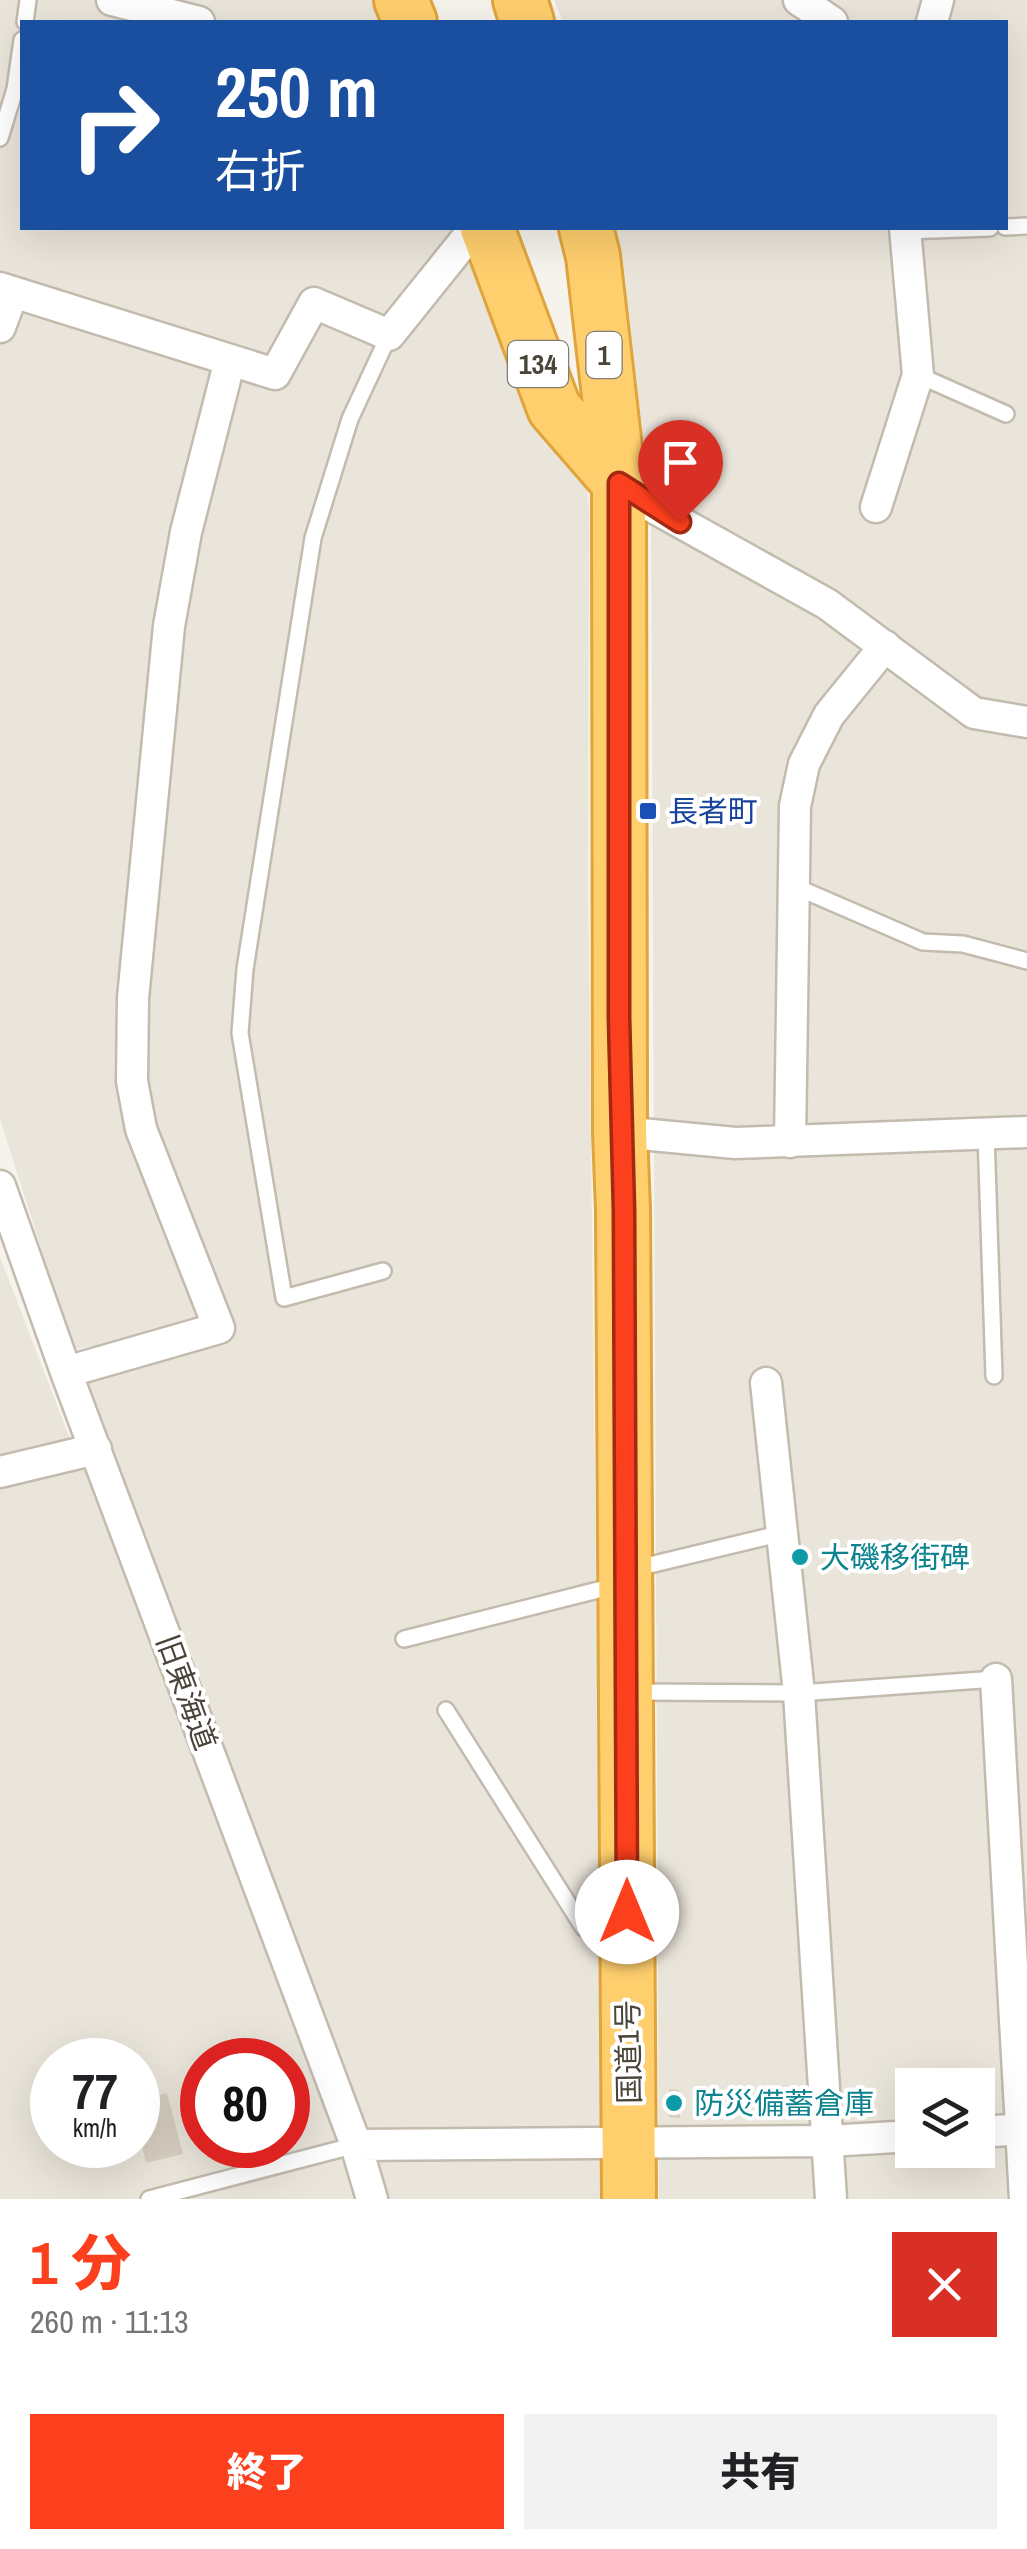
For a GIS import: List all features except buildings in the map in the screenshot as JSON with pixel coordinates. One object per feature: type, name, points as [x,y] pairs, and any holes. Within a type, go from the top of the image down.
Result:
[{"type":"highway","name":"134","points":[[488,230],[554,408],[619,483]]},
{"type":"highway","name":"国道1号","points":[[587,230],[594,256],[619,483],[620,1132],[624,1210],[630,2199]]},
{"type":"street","points":[[113,0],[190,20]]},
{"type":"street","points":[[799,0],[829,20]]},
{"type":"street","points":[[0,326],[6,290],[274,374],[314,303],[389,336],[473,230]]},
{"type":"street","points":[[876,507],[918,376],[905,230]]},
{"type":"street","points":[[66,1372],[218,1328],[141,1129],[132,1081],[133,998],[168,626],[186,532],[230,360]]},
{"type":"street","points":[[619,483],[651,506],[828,604],[974,713],[1027,722]]},
{"type":"street","points":[[790,1142],[795,806],[804,764],[829,715],[885,646]]},
{"type":"street","points":[[620,1132],[735,1143],[1027,1132]]},
{"type":"street","name":"旧東海道","points":[[0,1186],[356,2145],[372,2199]]},
{"type":"street","points":[[766,1383],[799,1693],[831,2199]]},
{"type":"street","points":[[0,1472],[96,1449]]},
{"type":"street","points":[[996,1679],[1026,2199]]},
{"type":"street","points":[[995,2131],[1024,2130]]},
{"type":"street","points":[[356,2145],[895,2137]]},
{"type":"lane","points":[[0,138],[20,51]]},
{"type":"lane","points":[[383,1271],[284,1298],[240,1032],[245,969],[313,538],[350,419],[389,336]]},
{"type":"lane","points":[[918,376],[1006,414]]},
{"type":"lane","points":[[794,886],[923,942],[963,944],[1027,961]]},
{"type":"lane","points":[[986,1134],[994,1376]]},
{"type":"lane","points":[[404,1639],[783,1533]]},
{"type":"lane","points":[[625,1692],[799,1693],[996,1679]]},
{"type":"lane","points":[[446,1710],[583,1927],[600,1939],[627,1948]]},
{"type":"lane","points":[[149,2199],[356,2145]]},
{"type":"shaded area","points":[[0,0],[401,0],[409,20],[20,20],[20,230],[488,230],[582,439],[589,509],[588,878],[600,2199],[0,2199],[0,1472],[95,1449],[66,1372],[201,1332],[73,1349],[0,1119]]},
{"type":"shaded area","points":[[554,0],[1027,0],[1027,2199],[659,2199],[651,506],[616,230],[1008,230],[1008,20],[562,20]]},
{"type":"shaded area","points":[[0,1257],[70,1439],[0,1455]]},
{"type":"place","name":"長者町","points":[[648,811]]},
{"type":"place","name":"大磯移街碑","points":[[800,1557]]},
{"type":"place","name":"防災備蓄倉庫","points":[[674,2103]]},
{"type":"route","points":[[627,1912],[619,483],[680,522]]}]
